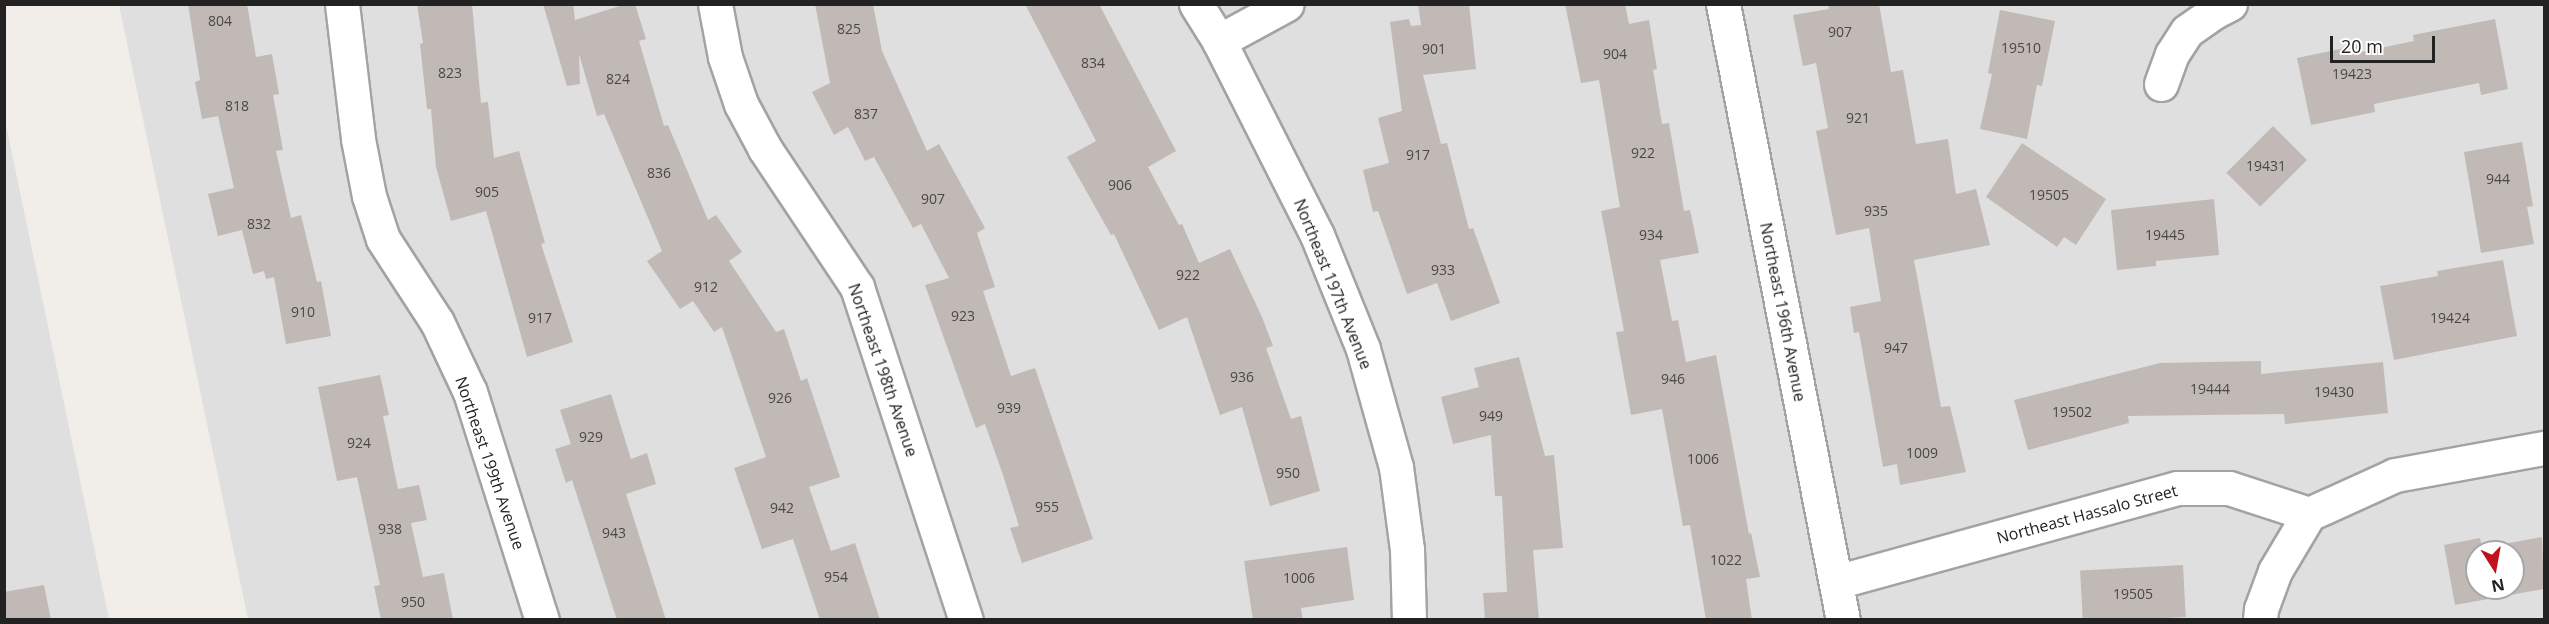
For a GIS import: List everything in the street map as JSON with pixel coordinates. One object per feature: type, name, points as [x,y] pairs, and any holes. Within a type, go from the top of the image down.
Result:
[{"type":"street","name":"Northeast 199th Avenue","points":[[342,4],[358,139],[369,196],[383,239],[437,322],[470,392],[542,620]]},
{"type":"street","name":"Northeast 198th Avenue","points":[[715,4],[725,57],[741,104],[765,149],[857,287],[966,620]]},
{"type":"street","name":"Northeast 197th Avenue","points":[[1196,4],[1219,41],[1317,235],[1363,349],[1396,467],[1407,549],[1409,620]]},
{"type":"street","points":[[1219,41],[1287,4]]},
{"type":"street","name":"Northeast 196th Avenue","points":[[1723,4],[1843,620]]},
{"type":"street","points":[[2161,84],[2172,54],[2187,31],[2230,4]]},
{"type":"street","points":[[2260,620],[2261,609],[2276,572],[2309,514],[2395,475],[2544,448]]},
{"type":"street","name":"Northeast Hassalo Street","points":[[1836,582],[2177,488],[2229,488],[2309,514]]},
{"type":"shaded area","points":[[119,5],[2544,5],[2544,619],[248,619]]},
{"type":"shaded area","points":[[5,120],[109,619],[5,619]]},
{"type":"building","points":[[188,4],[247,4],[256,57],[272,54],[279,94],[273,95],[283,150],[276,151],[291,218],[301,215],[317,282],[321,281],[331,336],[286,344],[274,277],[266,279],[264,271],[253,274],[242,230],[218,236],[208,194],[234,188],[218,116],[202,119],[195,82],[200,80]]},
{"type":"building","points":[[417,4],[472,4],[481,103],[488,102],[494,158],[519,151],[545,243],[541,244],[573,342],[527,357],[486,211],[451,221],[436,167],[431,109],[427,109],[420,44],[423,43]]},
{"type":"building","points":[[543,4],[573,4],[575,20],[626,4],[635,4],[646,39],[639,41],[664,126],[668,125],[708,220],[716,215],[742,252],[729,261],[776,332],[784,329],[801,381],[807,378],[840,477],[809,487],[831,551],[855,543],[880,620],[820,620],[793,539],[762,549],[734,468],[766,457],[722,327],[714,332],[693,301],[680,309],[647,261],[662,251],[604,114],[597,116],[579,54],[580,84],[567,86]]},
{"type":"building","points":[[815,4],[873,4],[882,51],[927,151],[939,144],[985,228],[977,233],[995,287],[983,291],[1011,376],[1035,368],[1093,539],[1022,563],[1010,528],[1019,526],[1003,475],[985,424],[976,428],[925,285],[949,278],[921,224],[913,228],[874,157],[865,161],[848,127],[834,135],[812,92],[830,83]]},
{"type":"building","points":[[1025,4],[1099,4],[1176,151],[1148,167],[1179,225],[1182,224],[1199,263],[1230,249],[1273,346],[1266,348],[1291,419],[1301,416],[1320,491],[1270,506],[1242,407],[1220,415],[1187,317],[1159,330],[1114,234],[1111,235],[1067,157],[1096,141]]},
{"type":"building","points":[[1418,4],[1469,4],[1476,69],[1423,75],[1441,144],[1447,143],[1469,229],[1473,228],[1500,303],[1451,321],[1437,283],[1407,294],[1378,211],[1373,212],[1363,170],[1389,163],[1378,118],[1402,111],[1390,22],[1409,19],[1411,26],[1421,25]]},
{"type":"building","points":[[1565,4],[1625,4],[1629,24],[1649,20],[1657,69],[1653,70],[1662,124],[1669,123],[1684,211],[1690,210],[1699,253],[1660,260],[1672,321],[1678,320],[1686,362],[1716,355],[1749,534],[1751,533],[1760,577],[1746,579],[1752,620],[1706,620],[1690,525],[1683,526],[1662,409],[1631,415],[1616,332],[1624,331],[1601,211],[1620,207],[1599,80],[1581,83]]},
{"type":"building","points":[[1828,4],[1879,4],[1891,72],[1903,70],[1916,144],[1948,139],[1956,194],[1976,189],[1990,245],[1914,260],[1941,407],[1950,406],[1966,472],[1900,485],[1897,464],[1883,467],[1859,332],[1854,333],[1850,307],[1881,301],[1869,228],[1836,235],[1816,131],[1828,128],[1816,63],[1803,66],[1793,15],[1829,9]]},
{"type":"building","points":[[2000,10],[2055,21],[2042,86],[2037,85],[2027,139],[1980,129],[1992,74],[1988,73]]},
{"type":"building","points":[[2495,19],[2508,89],[2481,95],[2479,83],[2374,104],[2375,112],[2311,125],[2297,58],[2359,45],[2361,52],[2414,41],[2413,35]]},
{"type":"building","points":[[2273,126],[2307,160],[2260,207],[2226,173]]},
{"type":"building","points":[[2522,142],[2533,206],[2527,207],[2534,244],[2481,253],[2464,152]]},
{"type":"building","points":[[2022,143],[2106,199],[2076,245],[2064,237],[2057,247],[1986,197]]},
{"type":"building","points":[[2214,199],[2219,255],[2156,261],[2156,266],[2117,270],[2111,210]]},
{"type":"building","points":[[2503,260],[2517,336],[2394,360],[2380,286],[2438,276],[2437,271]]},
{"type":"building","points":[[1519,357],[1545,456],[1554,455],[1563,548],[1533,550],[1539,620],[1485,620],[1483,593],[1507,592],[1502,496],[1495,496],[1491,435],[1453,444],[1441,397],[1479,387],[1474,368]]},
{"type":"building","points":[[2261,361],[2261,374],[2383,362],[2388,413],[2285,424],[2284,414],[2128,416],[2129,423],[2028,450],[2014,400],[2160,363]]},
{"type":"building","points":[[380,375],[389,415],[383,416],[398,489],[419,485],[427,520],[411,523],[423,577],[444,573],[453,620],[381,620],[374,586],[380,585],[357,477],[337,481],[318,387]]},
{"type":"building","points":[[611,394],[631,459],[647,453],[656,484],[626,494],[666,620],[617,620],[572,480],[566,483],[555,449],[571,444],[560,410]]},
{"type":"building","points":[[2542,537],[2544,589],[2525,592],[2525,540]]},
{"type":"building","points":[[2465,541],[2465,600],[2483,600],[2455,605],[2444,545]]},
{"type":"building","points":[[1347,547],[1354,600],[1301,608],[1303,620],[1253,620],[1244,561]]},
{"type":"building","points":[[2183,565],[2186,617],[2083,620],[2080,570]]},
{"type":"building","points":[[44,585],[51,620],[4,620],[4,592]]}]
